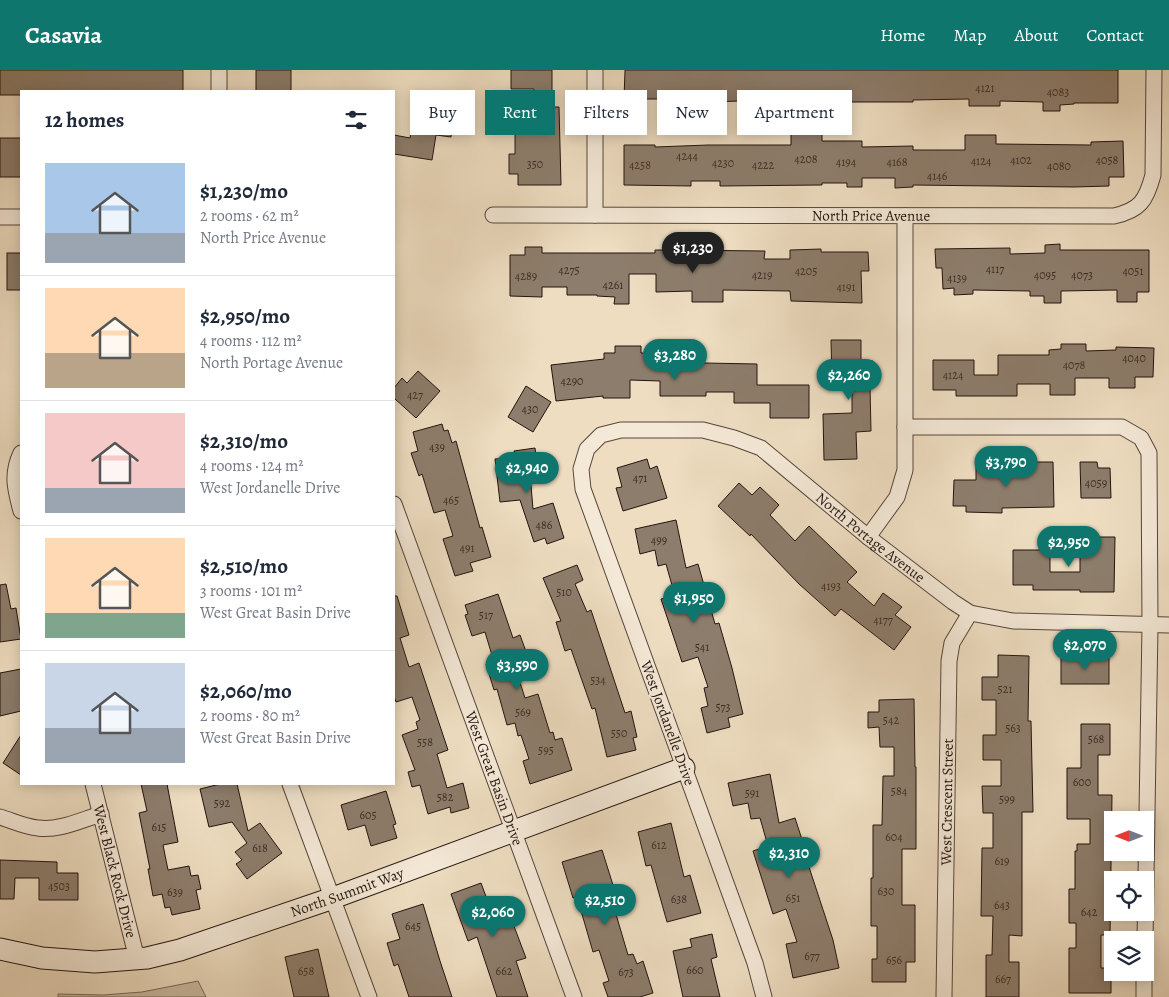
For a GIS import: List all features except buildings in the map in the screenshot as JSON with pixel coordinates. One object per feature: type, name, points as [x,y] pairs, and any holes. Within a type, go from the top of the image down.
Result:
[{"type":"street","points":[[219,70],[219,90]]},
{"type":"street","points":[[595,70],[595,215]]},
{"type":"street","name":"North Price Avenue","points":[[493,215],[1114,216],[1129,212],[1142,203],[1149,190],[1153,175],[1154,70]]},
{"type":"street","points":[[868,537],[897,496],[905,470],[905,216]]},
{"type":"street","points":[[0,217],[20,217]]},
{"type":"street","points":[[905,427],[1122,427],[1141,438],[1149,452],[1150,625],[1145,931]]},
{"type":"street","name":"North Portage Avenue","points":[[587,449],[601,435],[621,430],[703,430],[734,438],[761,448],[868,537],[953,602],[970,612],[1013,621],[1169,625]]},
{"type":"street","name":"West Jordanelle Drive","points":[[587,449],[581,469],[583,489],[755,963],[764,997]]},
{"type":"street","points":[[20,455],[15,465],[15,487],[20,507]]},
{"type":"street","name":"West Great Basin Drive","points":[[395,507],[574,997]]},
{"type":"street","name":"West Crescent Street","points":[[944,997],[949,661],[952,644],[970,612]]},
{"type":"street","name":"North Summit Way","points":[[0,949],[42,958],[95,962],[137,959],[180,950],[333,898],[684,768]]},
{"type":"street","name":"West Black Rock Drive","points":[[93,785],[137,959]]},
{"type":"street","points":[[290,785],[369,997]]},
{"type":"street","points":[[0,817],[25,826],[55,828],[100,814]]},
{"type":"street","points":[[1144,981],[1144,997]]},
{"type":"shaded area","points":[[198,981],[206,997],[58,997],[58,994],[103,995],[142,992]]}]
